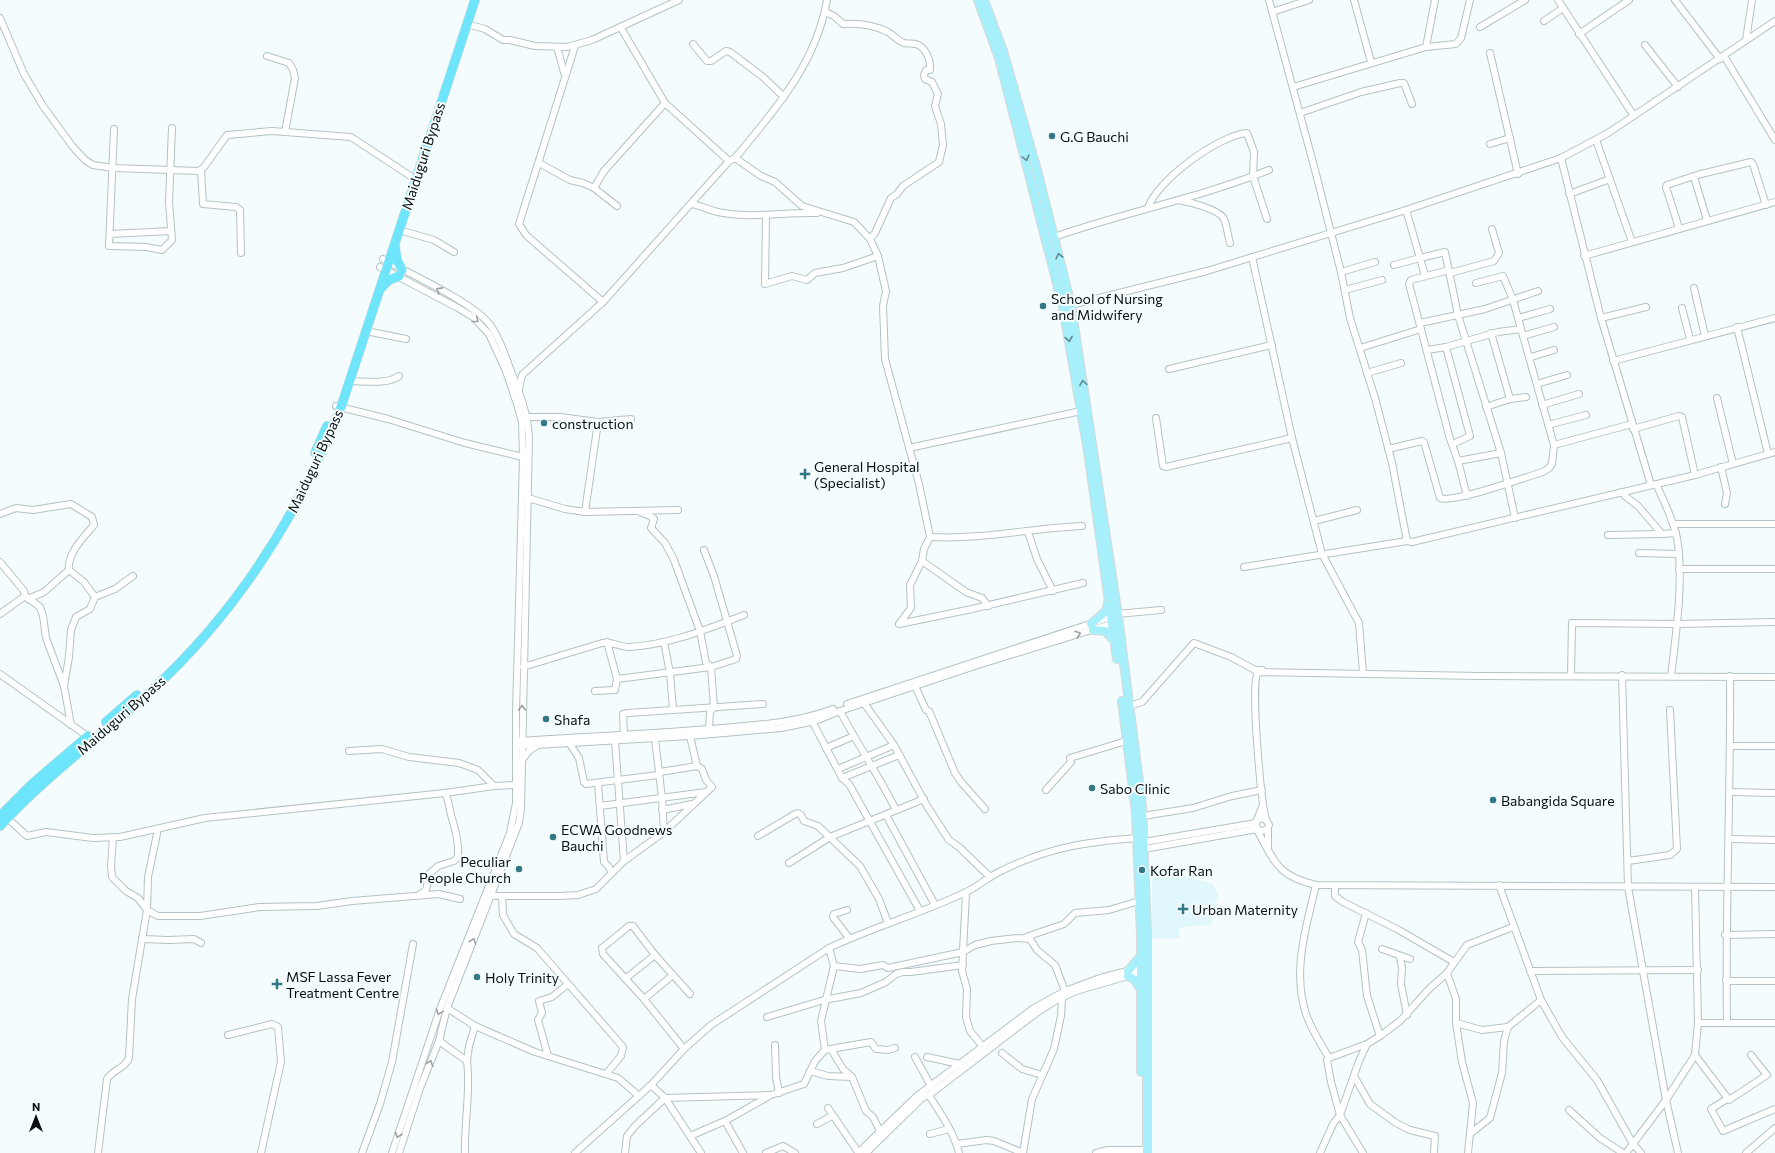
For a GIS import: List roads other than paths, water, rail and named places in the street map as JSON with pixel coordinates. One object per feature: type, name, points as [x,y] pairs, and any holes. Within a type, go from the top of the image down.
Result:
[{"type":"highway","name":"Maiduguri Bypass","points":[[338,406],[349,381],[366,331],[379,290],[384,264],[399,230],[413,178],[469,0]]},
{"type":"highway","name":"Maiduguri Bypass","points":[[0,826],[4,817],[40,786],[91,738],[152,690],[201,640],[247,583],[293,505],[328,439],[384,264],[475,0]]},
{"type":"highway","points":[[379,290],[389,280],[401,273],[394,244]]},
{"type":"main road","points":[[982,1],[1002,51],[1054,237],[1067,306],[1094,476],[1128,706],[1143,816],[1139,901],[1140,957],[1143,969],[1140,989],[1144,1152]]},
{"type":"main road","points":[[982,1],[1067,306],[1081,411],[1094,476],[1109,602],[1115,619],[1115,641],[1126,741],[1142,843],[1144,1152]]},
{"type":"main road","points":[[1109,602],[1106,611],[1092,627],[1105,631],[1115,641]]},
{"type":"main road","points":[[1140,957],[1128,974],[1135,980],[1140,989]]},
{"type":"street","points":[[467,24],[485,29],[503,40],[558,47],[575,46],[621,28],[679,0]]},
{"type":"street","points":[[518,389],[522,375],[602,302],[732,160],[784,97],[812,52],[825,12],[827,0]]},
{"type":"street","points":[[1269,0],[1341,272],[1350,318],[1360,348],[1388,449],[1406,541]]},
{"type":"street","points":[[1272,12],[1309,0]]},
{"type":"street","points":[[1354,0],[1371,62]]},
{"type":"street","points":[[1426,47],[1435,0]]},
{"type":"street","points":[[1293,87],[1371,62],[1426,47],[1456,44],[1461,38],[1470,0]]},
{"type":"street","points":[[1480,27],[1525,0]]},
{"type":"street","points":[[1558,0],[1634,116]]},
{"type":"street","points":[[1579,34],[1629,0]]},
{"type":"street","points":[[1746,40],[1752,0]]},
{"type":"street","points":[[1677,1],[1722,57],[1774,138]]},
{"type":"street","points":[[1544,21],[1563,8]]},
{"type":"street","points":[[825,12],[834,16],[843,24],[858,23],[875,27],[888,32],[904,43],[916,44],[922,48],[930,63],[930,70],[926,70],[924,75],[925,79],[932,82],[938,94],[935,106],[941,124],[944,145],[939,162],[903,186],[897,194],[891,198],[875,233],[870,240]]},
{"type":"street","points":[[0,18],[24,74],[43,106],[73,147],[85,160],[93,165],[113,168],[201,170]]},
{"type":"street","points":[[1067,306],[1207,271],[1252,258],[1518,174],[1562,158],[1596,140],[1634,116],[1775,21]]},
{"type":"street","points":[[621,28],[665,103],[732,160],[760,176],[775,182],[802,206],[854,222],[870,240],[878,256],[886,291],[883,306],[885,359],[909,448],[930,537],[924,549],[922,562],[910,585],[911,608],[899,624],[988,606],[1083,583]]},
{"type":"street","points":[[693,44],[707,61],[711,61],[726,52],[730,52],[763,77],[784,97]]},
{"type":"street","points":[[1645,45],[1678,87]]},
{"type":"street","points":[[575,46],[564,76],[556,111],[520,220],[520,229],[602,302]]},
{"type":"street","points":[[558,47],[564,76]]},
{"type":"street","points":[[1490,53],[1518,174]]},
{"type":"street","points":[[267,56],[289,63],[295,75],[285,132]]},
{"type":"street","points":[[1300,113],[1361,92],[1400,83],[1404,83],[1412,104]]},
{"type":"street","points":[[594,188],[604,171],[665,103]]},
{"type":"street","points":[[114,129],[109,246],[146,247],[162,250],[172,240],[169,202],[172,128]]},
{"type":"street","points":[[241,254],[240,210],[236,207],[203,204],[201,170],[227,135],[285,132],[351,138],[413,178]]},
{"type":"street","points":[[1148,208],[1153,196],[1181,170],[1216,143],[1239,134],[1247,133],[1254,152],[1253,176],[1266,219]]},
{"type":"street","points":[[1490,144],[1510,138]]},
{"type":"street","points":[[1596,140],[1632,242]]},
{"type":"street","points":[[1562,158],[1584,256],[1632,426],[1654,484],[1676,533],[1679,569],[1677,624],[1671,676]]},
{"type":"street","points":[[1680,228],[1666,187],[1667,185],[1694,177],[1751,162],[1753,164],[1766,205]]},
{"type":"street","points":[[539,163],[570,180],[583,183],[594,188],[617,206]]},
{"type":"street","points":[[1054,237],[1269,170]]},
{"type":"street","points":[[1694,177],[1707,220]]},
{"type":"street","points":[[1569,194],[1610,179]]},
{"type":"street","points":[[1175,200],[1191,202],[1221,215],[1225,222],[1230,243]]},
{"type":"street","points":[[1584,256],[1775,202]]},
{"type":"street","points":[[691,204],[702,206],[718,212],[766,215],[824,213]]},
{"type":"street","points":[[1406,210],[1425,276]]},
{"type":"street","points":[[766,215],[765,284],[792,276],[807,280],[815,273],[843,268],[878,256]]},
{"type":"street","points":[[1467,496],[1409,283],[1411,280],[1425,276],[1494,261],[1499,254],[1492,229]]},
{"type":"street","points":[[399,230],[434,240],[454,252]]},
{"type":"street","points":[[110,234],[171,231]]},
{"type":"street","points":[[1394,265],[1444,252],[1458,315],[1501,453],[1515,518]]},
{"type":"street","points":[[1252,258],[1292,438],[1322,554],[1359,623],[1363,673]]},
{"type":"street","points":[[1341,272],[1375,262]]},
{"type":"street","points":[[384,264],[484,318],[491,326],[512,372],[527,417],[516,712],[522,760],[519,823],[439,1013],[392,1153]]},
{"type":"street","points":[[1388,449],[1422,441],[1424,442],[1440,498],[1445,500],[1467,496],[1507,482],[1543,472],[1550,468],[1552,464],[1554,445],[1542,405],[1531,357],[1523,336],[1513,300],[1503,276],[1476,283]]},
{"type":"street","points":[[1345,290],[1382,280]]},
{"type":"street","points":[[1694,288],[1706,336]]},
{"type":"street","points":[[1360,348],[1420,326],[1486,309],[1538,291]]},
{"type":"street","points":[[1601,318],[1646,308]]},
{"type":"street","points":[[1682,308],[1690,340]]},
{"type":"street","points":[[399,1153],[420,1088],[439,1041],[447,1008],[512,827],[515,812],[515,785],[522,730],[528,498],[526,458],[520,415],[506,371],[489,334],[466,309]]},
{"type":"street","points":[[1518,318],[1550,309]]},
{"type":"street","points":[[1613,361],[1775,318]]},
{"type":"street","points":[[1523,336],[1554,327]]},
{"type":"street","points":[[1427,350],[1446,347],[1491,333],[1521,328]]},
{"type":"street","points":[[1737,328],[1768,454]]},
{"type":"street","points":[[366,331],[406,339]]},
{"type":"street","points":[[1491,333],[1510,399]]},
{"type":"street","points":[[1169,369],[1272,345]]},
{"type":"street","points":[[1446,347],[1470,436],[1453,444]]},
{"type":"street","points":[[1531,357],[1554,350]]},
{"type":"street","points":[[1367,373],[1401,363]]},
{"type":"street","points":[[512,372],[522,375]]},
{"type":"street","points":[[349,381],[381,381],[393,379],[399,376]]},
{"type":"street","points":[[1537,384],[1567,376]]},
{"type":"street","points":[[1542,405],[1579,394]]},
{"type":"street","points":[[1486,407],[1510,399],[1526,397]]},
{"type":"street","points":[[1717,398],[1734,464]]},
{"type":"street","points":[[338,406],[382,417],[465,443],[526,458]]},
{"type":"street","points":[[909,448],[1081,411]]},
{"type":"street","points":[[1548,425],[1586,415]]},
{"type":"street","points":[[1554,445],[1679,416],[1682,417],[1695,475]]},
{"type":"street","points":[[527,417],[560,417],[598,422],[631,419]]},
{"type":"street","points":[[1156,418],[1163,466],[1166,467],[1200,460],[1224,452],[1292,438]]},
{"type":"street","points":[[585,512],[598,422]]},
{"type":"street","points":[[1244,567],[1406,541],[1412,542],[1695,475],[1775,452]]},
{"type":"street","points":[[1458,461],[1501,453]]},
{"type":"street","points":[[1721,467],[1726,481],[1727,494],[1725,504]]},
{"type":"street","points":[[1622,492],[1638,506],[1662,534]]},
{"type":"street","points":[[528,498],[565,509],[585,512],[678,510]]},
{"type":"street","points":[[0,514],[16,508],[33,510],[71,504],[92,517],[94,525],[72,553],[69,570],[44,592],[26,597],[0,614]]},
{"type":"street","points":[[1314,521],[1357,510]]},
{"type":"street","points":[[640,512],[654,519],[652,530],[665,543],[674,560],[700,631],[706,662],[711,666],[714,708],[710,711],[710,729]]},
{"type":"street","points":[[1673,524],[1775,524]]},
{"type":"street","points":[[930,537],[986,536],[1059,527],[1082,526]]},
{"type":"street","points":[[1028,532],[1037,559],[1053,590]]},
{"type":"street","points":[[1608,535],[1676,533]]},
{"type":"street","points":[[617,679],[670,673],[711,666],[736,659],[737,656],[727,621],[704,550]]},
{"type":"street","points":[[1639,553],[1678,554]]},
{"type":"street","points":[[0,562],[24,591],[26,597],[40,607],[48,647],[64,686],[71,725]]},
{"type":"street","points":[[922,562],[966,592],[982,598],[988,606]]},
{"type":"street","points":[[1679,569],[1775,569]]},
{"type":"street","points":[[69,570],[84,582],[95,597]]},
{"type":"street","points":[[64,686],[69,657],[71,627],[78,615],[90,609],[95,597],[115,589],[133,576]]},
{"type":"street","points":[[520,743],[538,745],[570,744],[654,739],[781,728],[812,721],[1115,619],[1162,610]]},
{"type":"street","points":[[523,667],[607,642],[628,647],[664,642],[744,615]]},
{"type":"street","points":[[1571,675],[1572,623],[1677,624],[1775,622]]},
{"type":"street","points":[[520,743],[533,740],[624,736],[791,721],[814,716],[910,682],[1092,627]]},
{"type":"street","points":[[595,691],[615,690],[617,679],[607,642]]},
{"type":"street","points":[[664,642],[670,673],[673,709]]},
{"type":"street","points":[[1128,706],[1142,702],[1194,643],[1231,657],[1255,670],[1272,671],[1775,676]]},
{"type":"street","points":[[1272,671],[1258,672],[1255,681],[1262,790],[1262,807],[1257,826],[1274,861],[1283,871],[1294,879],[1316,885],[1335,886],[1499,885],[1775,887]]},
{"type":"street","points":[[0,674],[91,738]]},
{"type":"street","points":[[1622,675],[1628,887],[1666,1100],[1678,1153]]},
{"type":"street","points":[[1727,1023],[1725,935],[1731,746],[1730,676]]},
{"type":"street","points":[[915,686],[926,710],[929,711],[955,773],[961,782],[985,808]]},
{"type":"street","points":[[864,703],[894,745],[949,840],[960,847],[990,876]]},
{"type":"street","points":[[624,736],[623,714],[673,709],[714,708],[763,704]]},
{"type":"street","points":[[1628,861],[1670,855],[1677,849],[1670,710]]},
{"type":"street","points":[[840,711],[866,758],[880,777],[896,810]]},
{"type":"street","points":[[812,721],[842,778],[849,784],[920,911]]},
{"type":"street","points":[[522,730],[533,740]]},
{"type":"street","points":[[488,896],[578,895],[596,889],[624,860],[664,832],[712,787],[706,780],[702,769],[698,766],[690,736]]},
{"type":"street","points":[[826,748],[854,736]]},
{"type":"street","points":[[654,739],[662,798],[664,832]]},
{"type":"street","points":[[615,741],[621,803],[624,860]]},
{"type":"street","points":[[1046,790],[1070,762],[1070,758],[1126,741]]},
{"type":"street","points":[[570,744],[579,758],[584,782],[586,784],[658,775],[660,772],[698,766]]},
{"type":"street","points":[[522,760],[529,751],[538,745]]},
{"type":"street","points":[[838,769],[894,745]]},
{"type":"street","points":[[1731,746],[1775,746]]},
{"type":"street","points":[[349,751],[382,749],[409,757],[460,763],[478,770],[494,786]]},
{"type":"street","points":[[842,778],[899,755]]},
{"type":"street","points":[[598,783],[604,862],[611,872]]},
{"type":"street","points":[[4,817],[27,836],[46,832],[93,838],[113,837],[158,829],[205,818],[445,793],[494,786],[515,785]]},
{"type":"street","points":[[1143,816],[1193,808],[1232,796],[1262,790]]},
{"type":"street","points":[[600,806],[706,792]]},
{"type":"street","points":[[1730,792],[1775,793]]},
{"type":"street","points":[[416,896],[423,893],[427,889],[428,875],[438,866],[454,861],[458,856],[457,832],[450,813],[449,800],[445,793]]},
{"type":"street","points":[[789,863],[830,838],[924,799]]},
{"type":"street","points":[[662,810],[693,804]]},
{"type":"street","points":[[1262,807],[1266,820],[1269,823],[1268,849]]},
{"type":"street","points":[[758,836],[798,813],[802,815],[804,821],[818,826],[860,866],[879,899],[888,923]]},
{"type":"street","points":[[886,815],[935,905]]},
{"type":"street","points":[[575,1153],[651,1086],[684,1049],[718,1019],[829,948],[849,938],[966,892],[990,876],[1043,852],[1068,845],[1142,843],[1257,826],[1262,818],[1266,820]]},
{"type":"street","points":[[1257,826],[1263,832],[1268,828]]},
{"type":"street","points":[[98,1153],[107,1079],[113,1072],[125,1065],[129,1058],[132,999],[147,910],[148,877],[158,829]]},
{"type":"street","points":[[113,837],[111,859],[112,877],[126,891],[138,898],[147,910],[158,916],[200,916],[260,907],[317,906],[352,901],[439,894],[460,899]]},
{"type":"street","points":[[1729,839],[1775,840]]},
{"type":"street","points":[[1316,885],[1304,934],[1299,970],[1306,1015],[1329,1058],[1327,1060],[1331,1082],[1340,1115],[1363,1153]]},
{"type":"street","points":[[1499,885],[1513,927],[1541,1000],[1562,1037],[1597,1080],[1633,1144],[1641,1153]]},
{"type":"street","points":[[1335,886],[1336,897],[1454,962]]},
{"type":"street","points":[[1626,1153],[1666,1100],[1695,1055],[1698,1023],[1698,970],[1695,886]]},
{"type":"street","points":[[966,892],[962,973],[967,989],[968,1026],[983,1047]]},
{"type":"street","points":[[502,896],[503,915],[514,934],[537,948],[623,1047],[621,1056],[606,1074]]},
{"type":"street","points":[[834,966],[860,969],[884,965],[888,968],[963,952],[975,945],[1022,938],[1064,924],[1075,913],[1110,910],[1139,901]]},
{"type":"street","points":[[847,910],[834,914],[833,917],[849,938]]},
{"type":"street","points":[[1366,913],[1358,942],[1362,950],[1367,996],[1380,1036]]},
{"type":"street","points":[[684,1049],[644,999],[601,951],[629,926],[633,926],[655,955],[690,994]]},
{"type":"street","points":[[1329,1058],[1367,1044],[1380,1036],[1406,1015],[1429,989],[1447,973],[1467,945],[1513,927]]},
{"type":"street","points":[[1725,935],[1775,934]]},
{"type":"street","points":[[1022,938],[1030,939],[1037,950],[1053,962],[1065,991]]},
{"type":"street","points":[[142,939],[188,939],[201,942]]},
{"type":"street","points":[[362,1153],[380,1104],[392,1062],[413,944]]},
{"type":"street","points":[[829,948],[834,966],[824,1000],[821,1021],[828,1049],[843,1069],[852,1076],[866,1111],[873,1117],[880,1131]]},
{"type":"street","points":[[1382,949],[1400,957],[1410,958]]},
{"type":"street","points":[[625,979],[655,955]]},
{"type":"street","points":[[1400,957],[1402,968],[1401,984],[1406,1015]]},
{"type":"street","points":[[766,1017],[824,1000],[864,992],[903,972],[963,965]]},
{"type":"street","points":[[866,1153],[922,1098],[929,1095],[1035,1014],[1062,998],[1143,969]]},
{"type":"street","points":[[1530,971],[1643,969],[1698,970]]},
{"type":"street","points":[[1447,973],[1456,999],[1456,1023],[1462,1062],[1472,1103],[1471,1133],[1468,1153]]},
{"type":"street","points":[[828,1108],[858,1153],[917,1096],[1034,1008],[1065,991],[1100,978],[1128,974]]},
{"type":"street","points":[[644,999],[673,975]]},
{"type":"street","points":[[1726,981],[1775,982]]},
{"type":"street","points":[[548,1056],[538,1020],[542,1013],[539,1001],[552,997],[568,984]]},
{"type":"street","points":[[957,1144],[986,1140],[994,1141],[1023,1153],[1032,1099],[1054,1049],[1061,1016],[1062,998]]},
{"type":"street","points":[[1456,1023],[1482,1030],[1508,1027],[1541,1000]]},
{"type":"street","points":[[447,1008],[475,1026],[548,1056],[618,1078],[639,1096]]},
{"type":"street","points":[[1698,1023],[1775,1023]]},
{"type":"street","points":[[228,1035],[272,1024],[277,1025],[278,1027],[281,1062],[261,1153]]},
{"type":"street","points":[[465,1153],[464,1130],[469,1078],[467,1061],[469,1046],[475,1026]]},
{"type":"street","points":[[1471,1133],[1490,1118],[1502,1073],[1504,1041],[1508,1027]]},
{"type":"street","points":[[439,1041],[467,1061]]},
{"type":"street","points":[[625,1153],[627,1136],[635,1126],[665,1098],[771,1095],[804,1084],[815,1061],[828,1049],[871,1042],[876,1049],[888,1050],[895,1048]]},
{"type":"street","points":[[1320,1153],[1333,1124],[1340,1115],[1359,1061],[1367,1044]]},
{"type":"street","points":[[775,1045],[776,1077],[779,1093]]},
{"type":"street","points":[[1002,1053],[1022,1069],[1042,1075]]},
{"type":"street","points":[[1695,1055],[1727,1098]]},
{"type":"street","points":[[1751,1055],[1767,1076],[1732,1099],[1727,1098],[1711,1110],[1723,1131],[1775,1109]]},
{"type":"street","points":[[915,1057],[931,1086]]},
{"type":"street","points":[[927,1057],[960,1064]]},
{"type":"street","points":[[810,1071],[828,1076],[852,1076]]},
{"type":"street","points":[[1354,1076],[1370,1104],[1396,1123],[1410,1130],[1435,1136],[1434,1153]]},
{"type":"street","points":[[651,1086],[665,1098],[701,1153]]},
{"type":"street","points":[[690,1136],[726,1121],[771,1095]]},
{"type":"street","points":[[929,1095],[950,1129],[957,1144],[959,1153]]},
{"type":"street","points":[[1569,1110],[1600,1138],[1623,1153]]},
{"type":"street","points":[[817,1124],[832,1116]]},
{"type":"street","points":[[726,1121],[743,1153]]},
{"type":"street","points":[[1746,1153],[1775,1128]]},
{"type":"street","points":[[930,1134],[950,1129]]},
{"type":"street","points":[[766,1153],[783,1146],[794,1153]]},
{"type":"street","points":[[1096,1153],[1108,1150],[1144,1152]]},
{"type":"place","name":"G.G Bauchi","points":[[1052,136]]},
{"type":"place","name":"School of Nursing and Midwifery","points":[[1043,306]]},
{"type":"place","name":"construction","points":[[544,423]]},
{"type":"place","name":"General Hospital (Specialist)","points":[[805,474]]},
{"type":"place","name":"Shafa","points":[[546,719]]},
{"type":"place","name":"Sabo Clinic","points":[[1092,788]]},
{"type":"place","name":"Babangida Square","points":[[1493,800]]},
{"type":"place","name":"ECWA Goodnews Bauchi","points":[[553,837]]},
{"type":"place","name":"Peculiar People Church","points":[[519,869]]},
{"type":"place","name":"Kofar Ran","points":[[1142,870]]},
{"type":"place","name":"Urban Maternity","points":[[1183,909]]},
{"type":"place","name":"Holy Trinity","points":[[477,977]]},
{"type":"place","name":"MSF Lassa Fever Treatment Centre","points":[[277,984]]}]
